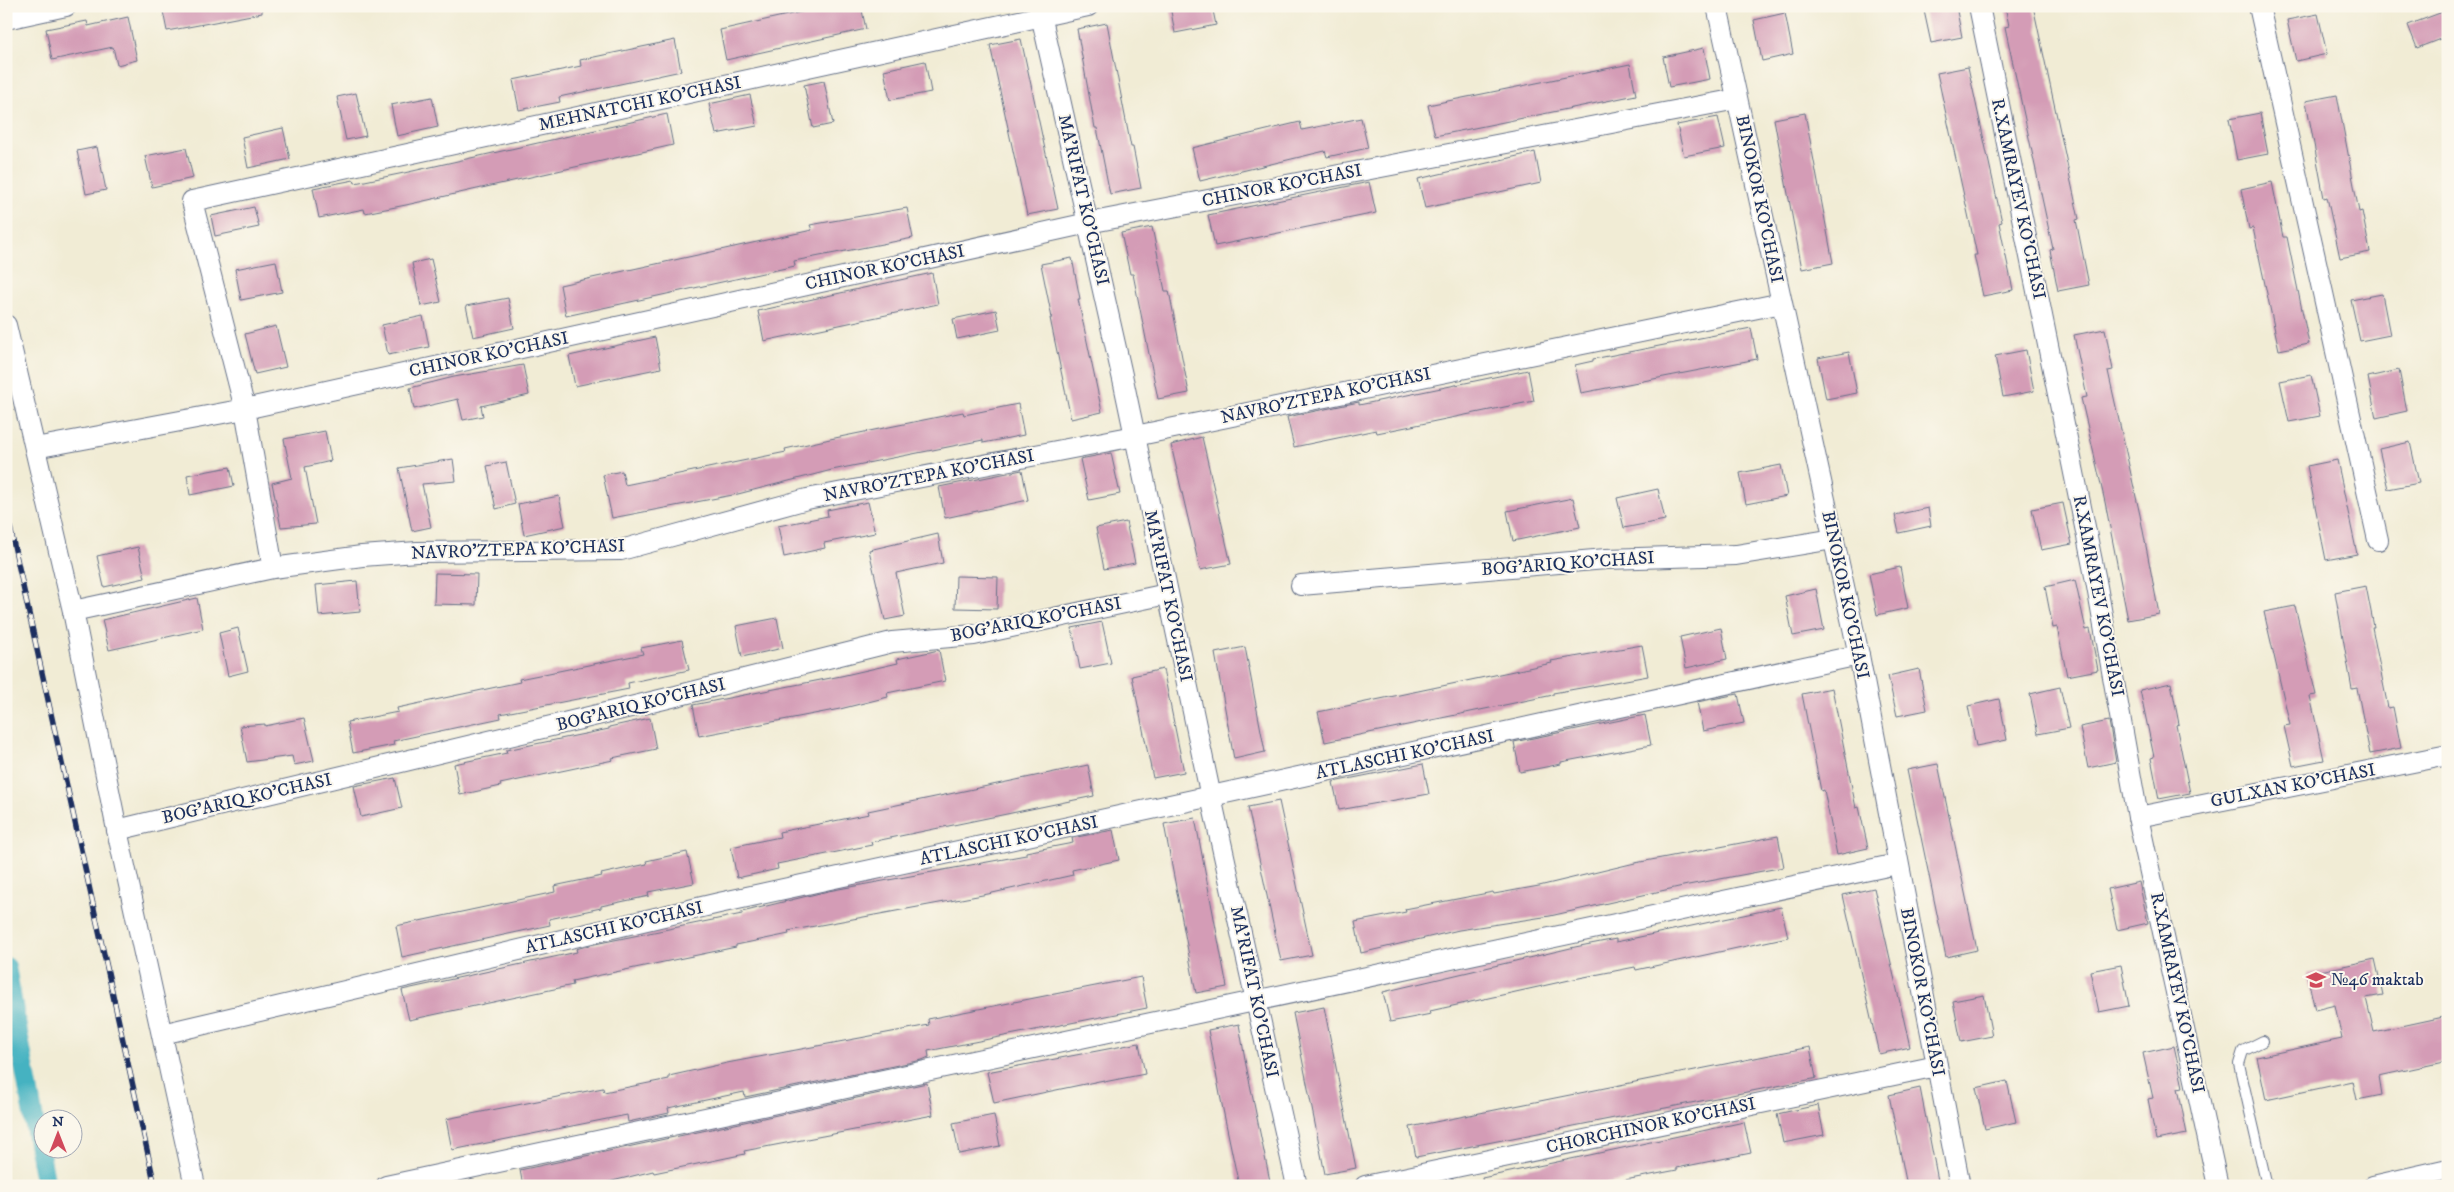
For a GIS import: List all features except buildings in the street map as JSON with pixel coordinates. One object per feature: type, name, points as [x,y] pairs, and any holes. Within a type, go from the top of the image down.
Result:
[{"type":"street","points":[[6,19],[66,6]]},
{"type":"street","name":"MEHNATCHI KO'CHASI","points":[[245,410],[192,201],[1040,11],[1088,6]]},
{"type":"street","name":"BINOKOR KO'CHASI","points":[[1717,6],[1859,655],[1897,864],[1960,1186]]},
{"type":"street","name":"R.XAMRAYEV KO'CHASI","points":[[1979,6],[2096,581],[2138,817],[2218,1186]]},
{"type":"street","points":[[2259,6],[2378,540]]},
{"type":"street","name":"MA'RIFAT KO'CHASI","points":[[1040,11],[1088,223],[1255,1001],[1297,1186]]},
{"type":"street","name":"CHINOR KO'CHASI","points":[[35,448],[245,410],[1088,223],[1737,99]]},
{"type":"street","name":"NAVRO'ZTEPA KO'CHASI","points":[[73,611],[273,568],[362,556],[416,552],[621,550],[807,499],[1134,436],[1782,303]]},
{"type":"street","points":[[6,325],[73,611],[117,830],[195,1186]]},
{"type":"street","points":[[245,410],[273,568]]},
{"type":"street","name":"BOG'ARIQ KO'CHASI","points":[[1301,585],[1606,559],[1736,555],[1834,539]]},
{"type":"street","name":"BOG'ARIQ KO'CHASI","points":[[117,830],[664,699],[892,642],[974,636],[1167,594]]},
{"type":"street","name":"ATLASCHI KO'CHASI","points":[[162,1034],[719,903],[1859,655]]},
{"type":"street","name":"GULXAN KO'CHASI","points":[[2138,817],[2448,755]]},
{"type":"street","points":[[386,1186],[1897,864]]},
{"type":"street","name":"CHORCHINOR KO'CHASI","points":[[1365,1186],[1936,1066]]},
{"type":"street","points":[[2373,1186],[2448,1169]]},
{"type":"lane","points":[[2263,1041],[2244,1051],[2239,1064],[2267,1186]]},
{"type":"waterway","points":[[6,967],[46,1186]]},
{"type":"railway","points":[[6,509],[155,1186]]},
{"type":"place","name":"№46 maktab","points":[[2316,980]]}]
